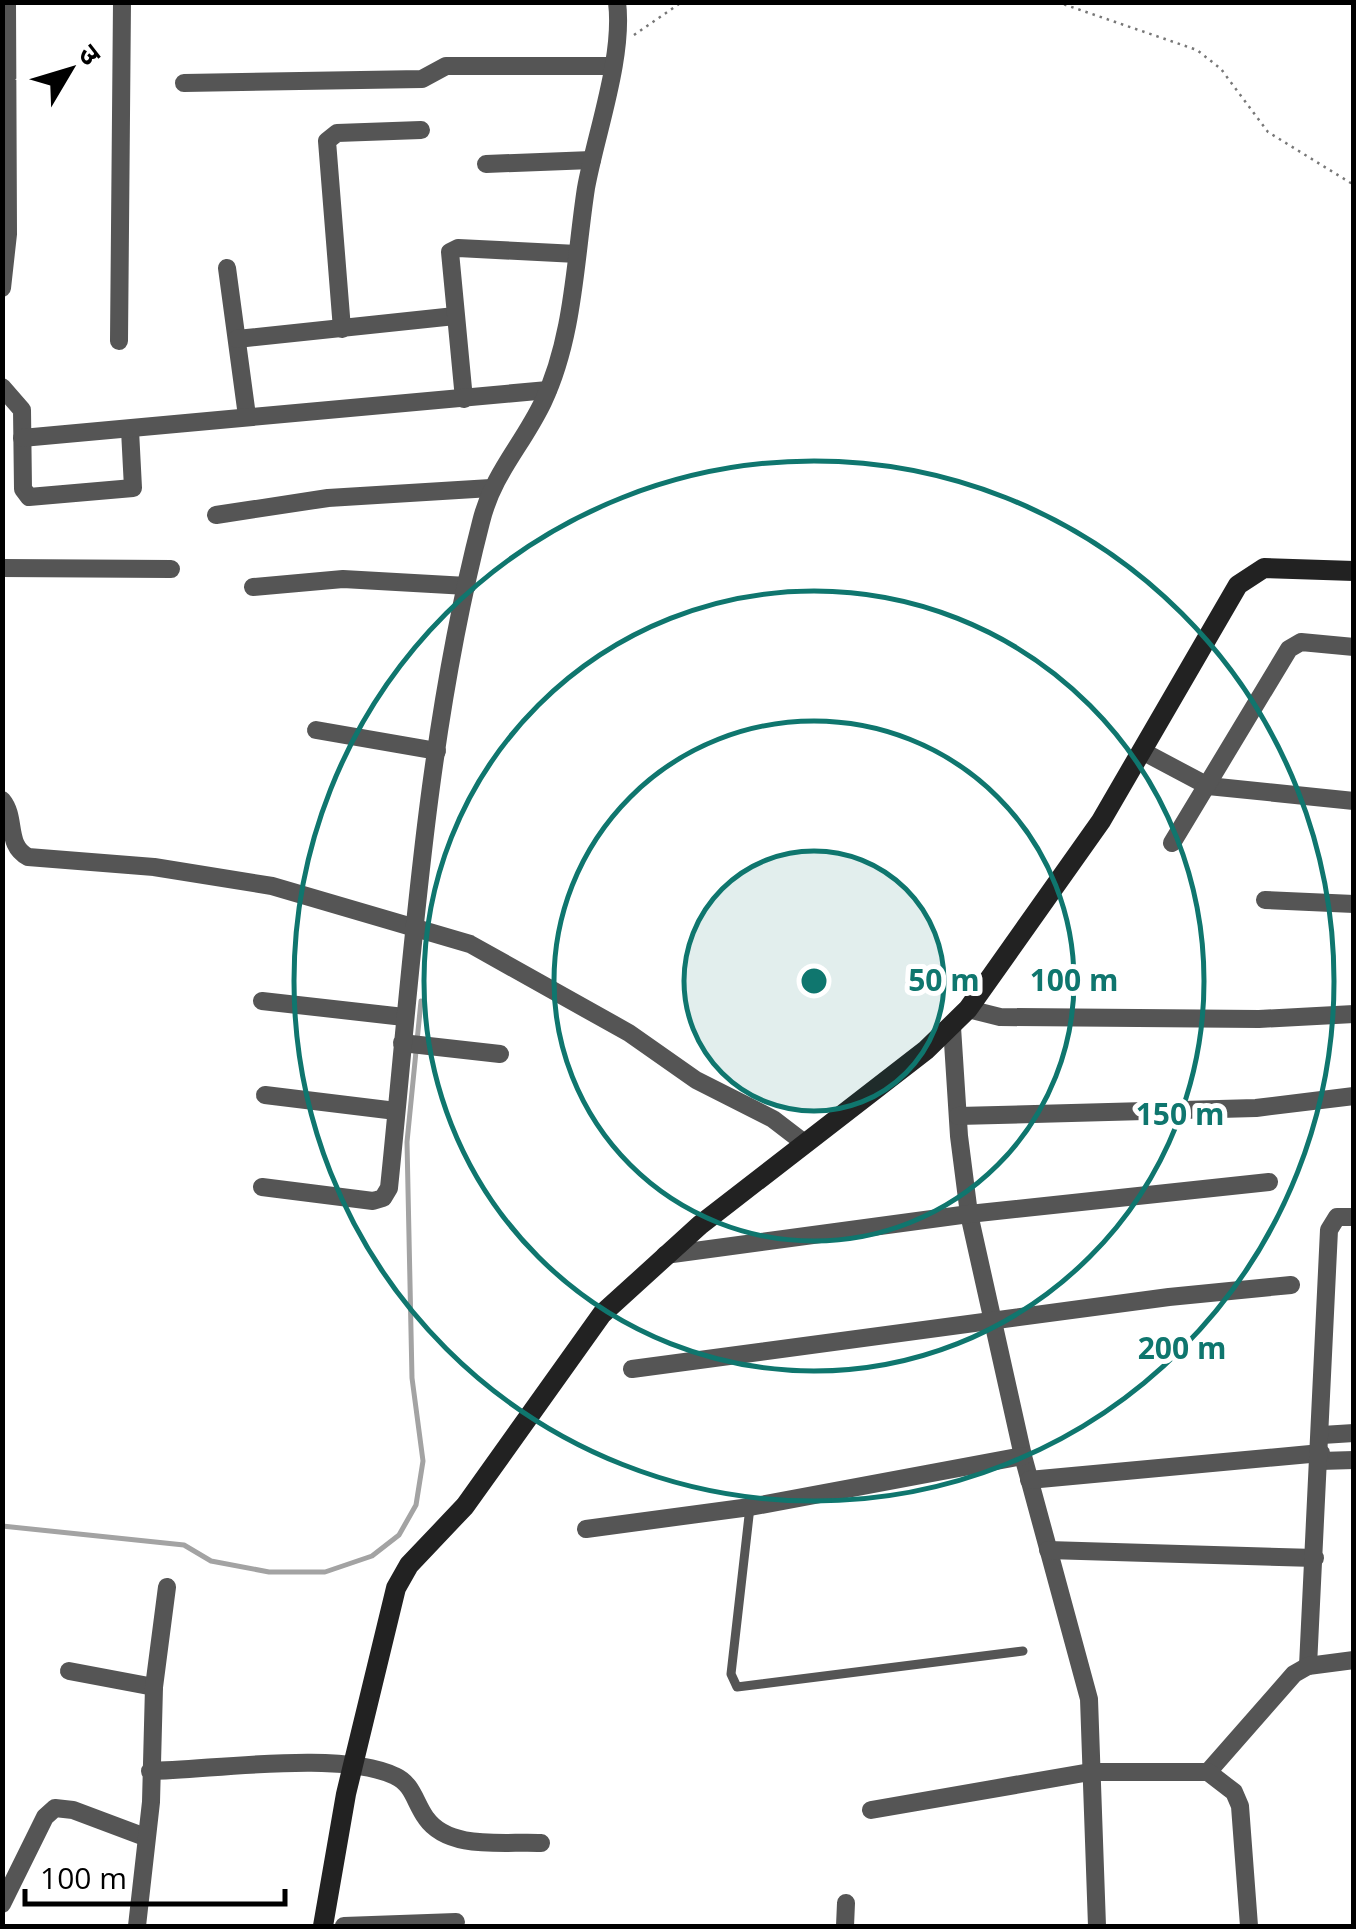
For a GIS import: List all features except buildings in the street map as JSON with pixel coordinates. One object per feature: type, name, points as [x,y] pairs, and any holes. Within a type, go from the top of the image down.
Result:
[{"type":"street","points":[[2,288],[8,234],[7,2]]},
{"type":"street","points":[[119,341],[122,2]]},
{"type":"street","points":[[262,1187],[380,1200],[389,1188],[396,1111],[412,1045],[404,1017],[414,924],[438,751],[467,586],[491,488],[548,390],[564,337],[614,47],[617,2]]},
{"type":"street","points":[[184,84],[422,80],[446,66],[610,66]]},
{"type":"street","points":[[342,329],[327,141],[338,133],[421,130]]},
{"type":"street","points":[[486,164],[592,160]]},
{"type":"street","points":[[464,398],[448,256],[453,250],[577,254]]},
{"type":"street","points":[[227,268],[246,416]]},
{"type":"street","points":[[237,339],[454,316]]},
{"type":"street","points":[[2,386],[22,410],[23,488],[33,498],[133,488],[130,430]]},
{"type":"street","points":[[22,438],[548,390]]},
{"type":"street","points":[[216,515],[328,498],[491,488]]},
{"type":"street","points":[[2,568],[172,569]]},
{"type":"street","points":[[324,1926],[352,1768],[392,1602],[409,1565],[454,1520],[588,1330],[666,1255],[952,1027],[968,1009],[1062,880],[1142,752],[1238,585],[1264,568],[1354,571]]},
{"type":"street","points":[[253,587],[343,579],[467,586]]},
{"type":"street","points":[[1172,844],[1290,649],[1306,642],[1354,647]]},
{"type":"street","points":[[316,730],[438,751]]},
{"type":"street","points":[[1142,752],[1208,786],[1354,801]]},
{"type":"street","points":[[2,800],[10,809],[14,842],[28,857],[214,875],[414,924],[470,944],[629,1033],[706,1086],[773,1119],[803,1142]]},
{"type":"street","points":[[1264,900],[1354,904]]},
{"type":"street","points":[[262,1001],[404,1017]]},
{"type":"street","points":[[968,1009],[1000,1017],[1258,1018],[1354,1014]]},
{"type":"street","points":[[952,1027],[969,1214],[1022,1456],[1089,1699],[1096,1926]]},
{"type":"street","points":[[412,1045],[500,1054]]},
{"type":"street","points":[[264,1095],[396,1111]]},
{"type":"street","points":[[958,1116],[1256,1108],[1354,1096]]},
{"type":"street","points":[[666,1255],[969,1214],[1269,1182]]},
{"type":"street","points":[[1308,1666],[1330,1230],[1337,1218],[1354,1217]]},
{"type":"street","points":[[632,1369],[994,1320],[1291,1286]]},
{"type":"street","points":[[1029,1480],[1321,1450],[1354,1433]]},
{"type":"street","points":[[1321,1450],[1354,1460]]},
{"type":"street","points":[[586,1528],[750,1507],[1022,1456]]},
{"type":"street","points":[[1048,1550],[1314,1558]]},
{"type":"street","points":[[137,1926],[154,1687],[167,1587]]},
{"type":"street","points":[[1208,1772],[1283,1684],[1308,1666],[1354,1660]]},
{"type":"street","points":[[68,1671],[154,1687]]},
{"type":"street","points":[[150,1771],[306,1764],[386,1772],[406,1783],[425,1817],[450,1838],[541,1843]]},
{"type":"street","points":[[871,1810],[1090,1772],[1208,1772],[1234,1792],[1240,1806],[1249,1926]]},
{"type":"street","points":[[2,1904],[45,1817],[55,1808],[73,1810],[145,1837]]},
{"type":"street","points":[[845,1926],[846,1903]]},
{"type":"street","points":[[344,1926],[456,1922]]},
{"type":"lane","points":[[750,1507],[731,1674],[737,1687],[1024,1651]]},
{"type":"path","points":[[614,47],[682,2]]},
{"type":"path","points":[[1057,2],[1197,50],[1221,69],[1268,132],[1354,184]]},
{"type":"waterway","points":[[2,1526],[184,1545],[211,1561],[269,1572],[325,1572],[372,1556],[399,1535],[416,1505],[423,1461],[412,1378],[407,1142],[421,1001]]}]
